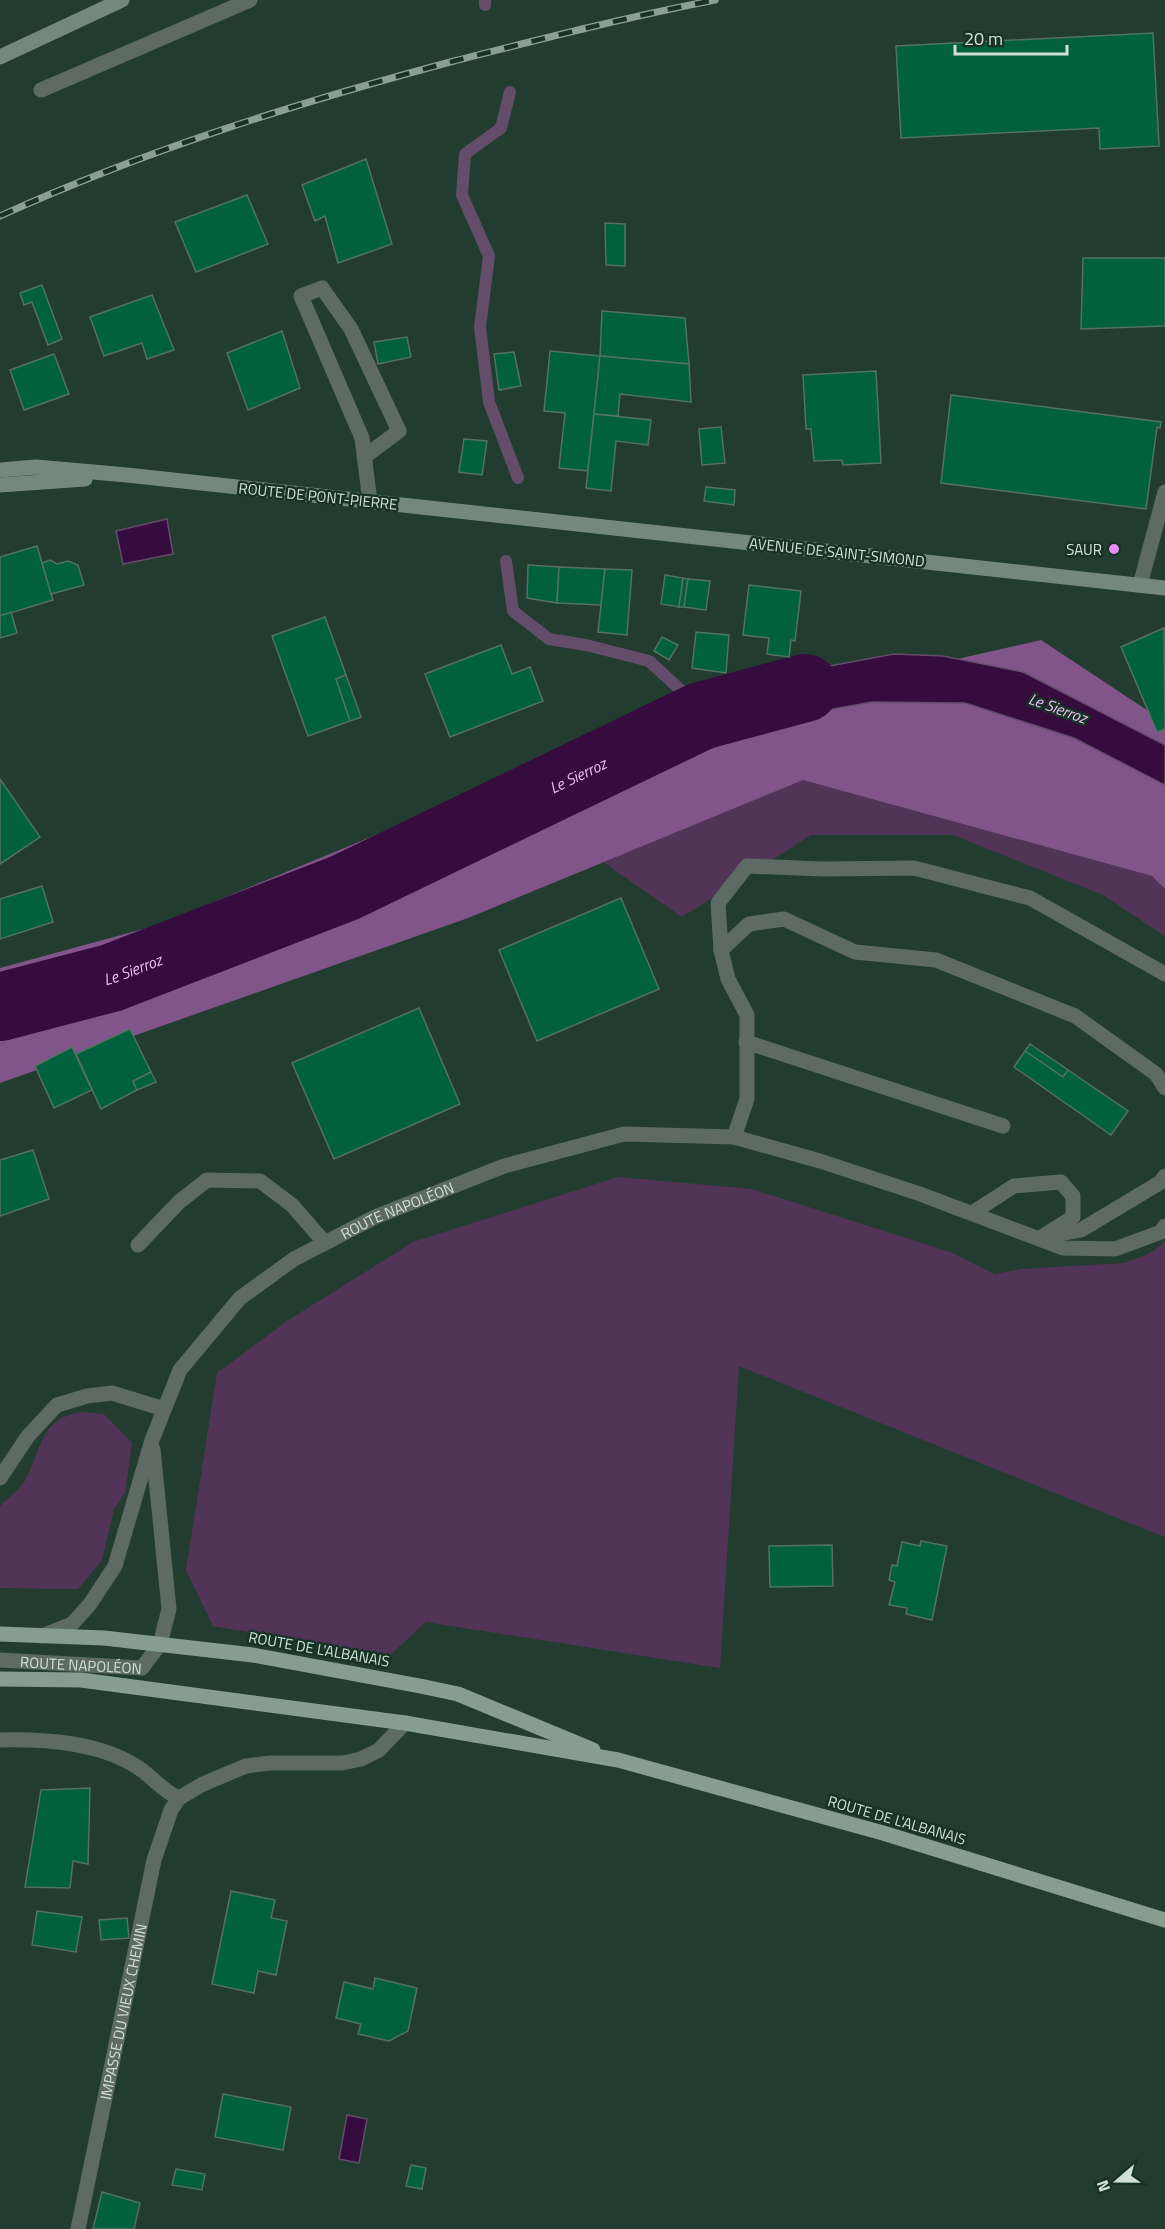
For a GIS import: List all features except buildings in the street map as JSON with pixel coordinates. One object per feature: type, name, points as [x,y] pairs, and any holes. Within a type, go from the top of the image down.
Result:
[{"type":"main road","points":[[0,57],[122,0]]},
{"type":"main road","name":"ROUTE DE PONT-PIERRE","points":[[0,470],[36,467],[127,475],[508,517]]},
{"type":"main road","name":"ROUTE DE PONT-PIERRE","points":[[0,485],[127,475]]},
{"type":"main road","name":"AVENUE DE SAINT-SIMOND","points":[[508,517],[1165,588]]},
{"type":"main road","name":"ROUTE DE L'ALBANAIS","points":[[0,1634],[104,1638],[253,1655],[458,1694],[618,1760]]},
{"type":"main road","name":"ROUTE DE L'ALBANAIS","points":[[0,1679],[81,1680],[405,1723],[618,1760],[883,1833],[1165,1920]]},
{"type":"street","points":[[41,90],[250,0]]},
{"type":"street","points":[[364,457],[399,431],[351,329],[322,288],[301,296],[362,438],[364,457],[370,502]]},
{"type":"street","points":[[1140,585],[1165,492]]},
{"type":"street","points":[[734,1137],[747,1099],[747,1015],[728,979],[721,950],[718,903],[747,866],[822,869],[914,868],[1030,898],[1165,974]]},
{"type":"street","points":[[721,950],[749,924],[784,919],[855,952],[936,960],[1075,1016],[1156,1074],[1165,1088]]},
{"type":"street","points":[[746,1042],[1003,1126]]},
{"type":"street","name":"ROUTE NAPOLÉON","points":[[42,1636],[72,1624],[90,1605],[115,1566],[152,1440],[180,1370],[240,1298],[294,1259],[375,1216],[504,1166],[624,1134],[734,1137],[820,1161],[972,1213],[1063,1248],[1109,1250],[1161,1232],[1165,1226]]},
{"type":"street","points":[[1040,1238],[1081,1230],[1161,1182],[1165,1176]]},
{"type":"street","points":[[138,1245],[179,1202],[207,1180],[260,1181],[291,1205],[325,1243]]},
{"type":"street","points":[[972,1213],[1014,1185],[1061,1182],[1073,1196],[1073,1217],[1040,1238]]},
{"type":"street","points":[[0,1478],[28,1436],[57,1406],[87,1396],[112,1393],[164,1408]]},
{"type":"street","name":"ROUTE NAPOLÉON","points":[[0,1659],[142,1668],[160,1644],[169,1609],[152,1440]]},
{"type":"street","points":[[0,1740],[62,1743],[109,1752],[143,1770],[164,1792],[179,1798],[221,1775],[246,1766],[270,1763],[342,1763],[361,1759],[379,1750],[405,1723]]},
{"type":"street","name":"IMPASSE DU VIEUX CHEMIN","points":[[78,2229],[154,1860],[167,1821],[179,1798]]},
{"type":"shaded area","points":[[1041,640],[1165,722],[1165,889],[1152,876],[803,780],[468,918],[0,1083],[0,968],[158,925],[613,737]]},
{"type":"shaded area","points":[[803,780],[1152,876],[1165,889],[1165,936],[1103,895],[953,835],[811,835],[682,917],[603,862]]},
{"type":"shaded area","points":[[618,1177],[752,1189],[950,1252],[995,1274],[1022,1269],[1124,1263],[1149,1254],[1165,1242],[1165,1537],[739,1366],[720,1668],[426,1622],[389,1656],[213,1626],[186,1570],[217,1373],[287,1321],[413,1242]]},
{"type":"shaded area","points":[[83,1412],[104,1414],[132,1443],[125,1493],[114,1509],[102,1560],[78,1589],[0,1588],[0,1506],[24,1483],[44,1436],[50,1428],[69,1415]]},
{"type":"water","points":[[167,519],[173,554],[123,564],[116,531]]},
{"type":"water","points":[[894,654],[943,656],[1023,672],[1165,745],[1165,785],[1074,738],[965,703],[872,702],[732,727],[700,694],[792,673]]},
{"type":"water","points":[[347,2115],[367,2119],[359,2163],[339,2159]]},
{"type":"waterway","points":[[485,0],[485,5]]},
{"type":"waterway","points":[[510,92],[501,128],[465,154],[462,195],[489,256],[480,327],[489,402],[518,478]]},
{"type":"waterway","points":[[506,561],[513,611],[549,639],[586,645],[649,661],[685,694],[701,716]]},
{"type":"waterway","name":"Le Sierroz","points":[[0,1007],[111,978],[344,888],[701,716],[805,688]]},
{"type":"railway","points":[[0,216],[167,149],[339,93],[454,61],[715,0]]},
{"type":"place","name":"SAUR","points":[[1114,549]]}]
